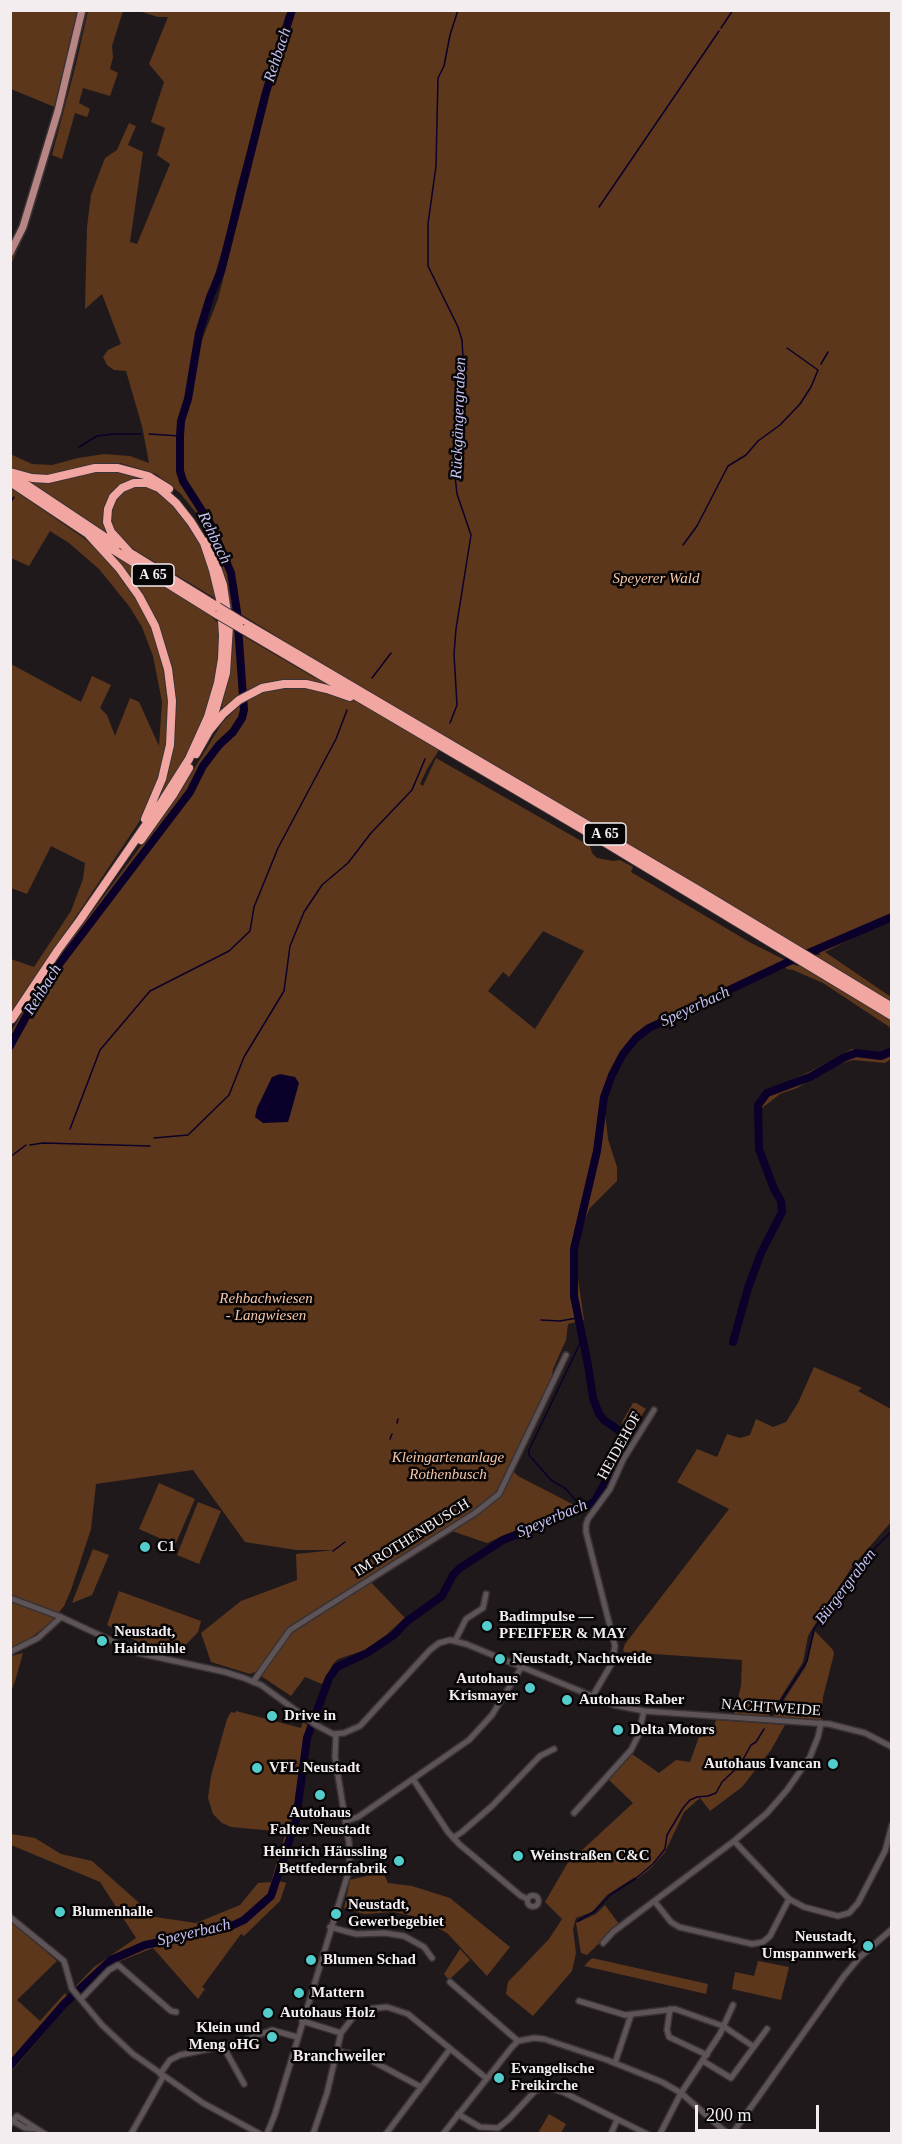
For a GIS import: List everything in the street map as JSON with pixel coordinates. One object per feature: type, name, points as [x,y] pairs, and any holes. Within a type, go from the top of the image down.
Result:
[{"type":"highway","points":[[10,473],[43,479],[95,468],[111,467],[134,471],[148,476],[167,488],[195,518],[218,566],[225,594],[229,626],[224,683],[219,704],[206,737]]},
{"type":"highway","name":"A 65","points":[[10,473],[218,611]]},
{"type":"highway","name":"A 65","points":[[10,482],[88,534],[373,707],[392,714]]},
{"type":"highway","points":[[80,920],[177,778],[199,739],[218,682],[223,636],[222,614],[216,581],[200,536],[176,503],[159,488],[147,483],[134,483],[122,488],[113,497],[108,509],[107,522],[111,532],[131,554]]},
{"type":"highway","points":[[88,534],[119,568],[145,605],[159,636],[170,681],[172,722],[168,756],[158,789],[133,842]]},
{"type":"highway","name":"A 65","points":[[241,625],[799,954],[891,1016]]},
{"type":"highway","points":[[11,1020],[47,965],[173,795],[206,737],[223,714],[239,700],[249,694],[276,685],[306,684],[327,689],[373,707]]},
{"type":"highway","name":"A 65","points":[[808,960],[891,1007]]},
{"type":"main road","points":[[10,253],[23,227],[58,111],[82,10]]},
{"type":"street","name":"IM ROTHENBUSCH","points":[[253,1682],[290,1630],[476,1513],[499,1494],[566,1355]]},
{"type":"street","name":"HEIDEHOF","points":[[592,1697],[612,1663],[615,1646],[586,1533],[586,1525],[610,1489],[623,1460],[654,1410]]},
{"type":"street","points":[[10,1598],[61,1617],[138,1653],[225,1672],[261,1685],[316,1725],[336,1734],[349,1732],[365,1722],[434,1646],[444,1641],[455,1641],[466,1619],[483,1608],[486,1594]]},
{"type":"street","points":[[10,1652],[38,1638],[61,1617]]},
{"type":"street","name":"NACHTWEIDE","points":[[455,1641],[614,1705],[644,1711],[821,1723],[859,1731],[878,1738],[891,1747]]},
{"type":"street","points":[[346,1821],[358,1817],[463,1744],[492,1715],[521,1668]]},
{"type":"street","points":[[574,1813],[631,1750],[638,1736],[644,1711]]},
{"type":"street","points":[[603,1943],[614,1932],[734,1841],[766,1813],[797,1777],[814,1748],[821,1723]]},
{"type":"street","points":[[267,2133],[275,2114],[350,1867],[346,1821],[336,1763],[336,1734]]},
{"type":"street","points":[[453,1838],[492,1806],[540,1756],[554,1749]]},
{"type":"street","points":[[413,1779],[453,1838],[521,1896],[528,1899]]},
{"type":"street","points":[[734,1841],[789,1899],[831,1916],[849,1914],[858,1903],[881,1862],[889,1841],[891,1825]]},
{"type":"street","points":[[655,1902],[671,1922],[679,1927],[752,1944],[763,1942],[770,1936],[789,1899]]},
{"type":"street","points":[[10,1917],[64,1960],[72,1989],[112,2035],[161,2075],[203,2103],[260,2133]]},
{"type":"street","points":[[330,1928],[356,1934],[385,1933],[404,1936],[424,1947],[432,1958]]},
{"type":"street","points":[[443,2133],[518,2041],[534,2038],[615,2063],[655,2079],[681,2093],[730,2133],[844,1976],[860,1957],[891,1929]]},
{"type":"street","points":[[79,1997],[109,1970],[118,1965],[171,2011],[176,2012]]},
{"type":"street","points":[[450,1982],[518,2041]]},
{"type":"street","points":[[579,2001],[622,2015],[670,2009],[723,2026],[754,2047]]},
{"type":"street","points":[[660,2133],[733,2005]]},
{"type":"street","points":[[313,2133],[327,2093],[341,2033],[347,2023],[358,2014],[372,2008],[387,2007],[408,2014],[486,2078]]},
{"type":"street","points":[[670,2009],[669,2037],[706,2055]]},
{"type":"street","points":[[615,2063],[630,2015]]},
{"type":"street","points":[[302,2021],[341,2033]]},
{"type":"street","points":[[703,2061],[731,2078],[767,2029]]},
{"type":"street","points":[[131,2133],[166,2064],[174,2058],[223,2046],[272,2030],[297,2037]]},
{"type":"street","points":[[223,2046],[244,2084]]},
{"type":"street","points":[[386,2133],[450,2049]]},
{"type":"street","points":[[336,2051],[363,2056],[421,2087]]},
{"type":"street","points":[[458,2114],[480,2127],[499,2131],[534,2092],[544,2088],[562,2092],[647,2133]]},
{"type":"street","points":[[12,2122],[17,2116],[45,2133]]},
{"type":"street","points":[[611,2133],[617,2120]]},
{"type":"green space","points":[[10,11],[80,11],[57,108],[11,89]]},
{"type":"green space","points":[[84,11],[87,11],[59,124],[28,227],[11,264],[11,257],[18,243]]},
{"type":"green space","points":[[88,11],[123,11],[112,46],[113,57],[110,69],[118,73],[110,96],[83,88],[79,103],[90,109],[87,117],[75,113],[62,159],[52,155]]},
{"type":"green space","points":[[139,11],[891,11],[891,919],[825,952],[891,997],[891,1004],[815,955],[821,955],[819,953],[810,949],[806,950],[447,737],[420,784],[423,786],[436,758],[590,846],[597,858],[620,860],[633,867],[631,872],[751,943],[797,966],[800,965],[797,963],[891,1021],[891,1028],[823,983],[787,969],[782,964],[647,1025],[634,1035],[620,1054],[603,1095],[608,1139],[617,1167],[617,1181],[590,1208],[573,1244],[584,1320],[568,1324],[566,1340],[553,1369],[551,1382],[510,1468],[518,1476],[578,1507],[487,1543],[446,1529],[368,1579],[405,1618],[365,1650],[338,1659],[322,1684],[305,1677],[291,1696],[255,1672],[250,1674],[211,1662],[201,1633],[241,1601],[297,1580],[296,1554],[335,1550],[296,1550],[245,1542],[193,1470],[96,1484],[91,1529],[64,1606],[50,1623],[28,1640],[11,1648],[11,1032],[40,982],[177,797],[222,723],[240,705],[239,703],[277,682],[225,708],[222,707],[232,653],[233,630],[315,678],[323,665],[231,608],[221,563],[213,541],[198,515],[180,493],[156,474],[120,463],[87,465],[47,476],[24,473],[11,467],[10,454],[32,464],[52,465],[104,454],[130,456],[149,463],[142,426],[126,371],[114,370],[107,365],[103,357],[108,350],[121,344],[102,294],[85,309],[87,227],[91,195],[105,158],[117,150],[129,123],[136,126],[128,145],[143,152],[130,242],[137,244],[170,164],[157,155],[165,128],[151,122],[164,82],[149,64],[168,17],[158,17]],"holes":[[[286,14],[289,16],[218,299],[202,340],[178,434],[196,334],[226,239],[237,188]],[[543,931],[584,951],[535,1029],[488,991],[503,972],[509,977]]]},
{"type":"green space","points":[[116,469],[152,481],[139,479],[130,481],[105,512],[113,537],[28,481],[87,471]]},
{"type":"green space","points":[[134,485],[145,485],[156,489],[177,508],[192,527],[204,550],[218,600],[120,540],[110,521],[112,502],[118,494]]},
{"type":"green space","points":[[11,488],[85,539],[108,560],[132,590],[152,627],[162,660],[168,707],[167,736],[161,770],[139,822],[11,1014],[11,959],[34,967],[71,911],[83,879],[85,863],[51,846],[27,894],[11,888],[11,664],[81,702],[92,676],[111,685],[100,708],[107,715],[115,736],[130,698],[139,702],[159,746],[162,702],[153,656],[142,627],[129,606],[99,569],[69,543],[50,531],[29,566],[11,558]]},
{"type":"green space","points":[[109,552],[206,611],[221,626],[215,683],[203,722],[182,766],[152,812],[174,730],[158,624],[137,587]]},
{"type":"green space","points":[[891,1047],[891,1059],[885,1063],[853,1060],[836,1065],[797,1088],[780,1094],[762,1108],[755,1105],[766,1092],[852,1049],[879,1054]]},
{"type":"green space","points":[[814,1367],[862,1388],[858,1391],[891,1409],[891,1522],[852,1567],[812,1629],[808,1636],[803,1662],[769,1716],[734,1714],[741,1686],[742,1660],[624,1652],[623,1650],[625,1644],[729,1509],[677,1482],[697,1449],[717,1457],[727,1434],[740,1438],[750,1435],[756,1419],[773,1427],[786,1422],[798,1403]]},
{"type":"green space","points":[[633,1403],[646,1409],[631,1431],[622,1422]]},
{"type":"green space","points":[[159,1483],[195,1499],[175,1545],[139,1529]]},
{"type":"green space","points":[[198,1502],[221,1511],[199,1564],[177,1555]]},
{"type":"green space","points":[[93,1549],[109,1555],[92,1595],[72,1603]]},
{"type":"green space","points":[[119,1591],[201,1621],[198,1632],[178,1653],[138,1642],[107,1625]]},
{"type":"green space","points":[[815,1631],[834,1654],[823,1697],[821,1720],[773,1717],[806,1666]]},
{"type":"green space","points":[[23,1653],[16,1678],[11,1692],[11,1656]]},
{"type":"green space","points":[[236,1711],[301,1728],[303,1722],[313,1729],[297,1822],[279,1881],[286,1883],[280,1901],[244,1936],[241,1934],[202,1987],[205,1989],[198,1999],[153,1948],[110,1963],[80,1993],[75,1987],[94,1967],[136,1938],[100,1882],[11,1845],[11,1834],[35,1838],[61,1854],[92,1861],[155,1917],[196,1923],[240,1905],[258,1883],[271,1882],[286,1832],[231,1827],[222,1823],[213,1814],[208,1798],[211,1776],[227,1719],[231,1712]]},
{"type":"green space","points":[[716,1720],[785,1725],[771,1750],[742,1787],[710,1811],[700,1798],[684,1812],[665,1852],[651,1868],[637,1879],[635,1877],[607,1895],[592,1912],[576,1918],[573,1929],[576,1953],[572,1971],[533,2016],[506,1994],[508,1982],[549,1939],[562,1919],[545,1902],[567,1864],[633,1803],[609,1780],[632,1754],[659,1773],[676,1760],[690,1762],[699,1737],[702,1737],[706,1728],[713,1729]]},
{"type":"green space","points":[[383,1872],[388,1883],[412,1886],[450,1898],[510,1947],[487,1976],[447,1933],[427,1922],[394,1912],[364,1914],[344,1908],[350,1880]]},
{"type":"green space","points":[[605,1905],[619,1924],[587,1955],[581,1953],[576,1923],[596,1914]]},
{"type":"green space","points":[[10,1921],[57,1961],[17,2000],[40,2021],[65,1993],[71,2002],[11,2072]]},
{"type":"green space","points":[[460,1949],[470,1960],[449,1980],[444,1974]]},
{"type":"green space","points":[[592,1958],[708,1984],[706,1994],[584,1966]]},
{"type":"green space","points":[[758,1961],[789,1967],[781,2000],[732,1989],[735,1972],[754,1976]]},
{"type":"green space","points":[[549,2114],[566,2124],[561,2133],[538,2133]]},
{"type":"shaded area","points":[[280,1074],[295,1077],[299,1083],[288,1122],[263,1123],[255,1117],[257,1108],[272,1077]]},
{"type":"waterway","name":"Rehbach","points":[[10,1046],[44,984],[190,792],[203,766],[219,745],[233,732],[242,718],[244,710],[237,612],[231,573],[211,525],[183,481],[180,471],[181,421],[188,399],[199,333],[221,271],[266,92],[292,10]]},
{"type":"waterway","name":"Rückgängergraben","points":[[450,723],[457,705],[454,654],[456,629],[471,535],[457,494],[455,476],[463,358],[462,340],[428,266],[428,224],[436,166],[438,78],[444,66],[458,10]]},
{"type":"waterway","points":[[721,28],[733,10]]},
{"type":"waterway","points":[[599,207],[719,31]]},
{"type":"waterway","points":[[683,545],[697,526],[728,466],[746,455],[758,441],[780,425],[800,404],[811,387],[818,370],[787,348]]},
{"type":"waterway","points":[[821,364],[828,352]]},
{"type":"waterway","points":[[79,447],[97,436],[141,434]]},
{"type":"waterway","points":[[149,434],[180,436]]},
{"type":"waterway","points":[[10,503],[14,497]]},
{"type":"waterway","points":[[372,678],[391,653]]},
{"type":"waterway","points":[[70,1129],[100,1050],[150,991],[229,951],[250,931],[254,907],[278,848],[336,739],[347,710]]},
{"type":"waterway","name":"Rückgängergraben","points":[[154,1138],[188,1135],[229,1095],[244,1057],[284,991],[290,946],[304,912],[322,885],[348,863],[371,833],[412,790],[425,759]]},
{"type":"waterway","name":"Speyerbach","points":[[10,2066],[65,2003],[111,1960],[145,1945],[227,1928],[244,1920],[271,1896],[296,1820],[307,1738],[329,1678],[337,1667],[367,1653],[394,1635],[406,1622],[442,1596],[453,1575],[460,1568],[503,1540],[584,1508],[595,1501],[627,1442],[627,1436],[604,1420],[593,1398],[574,1296],[574,1249],[597,1151],[604,1097],[623,1054],[636,1038],[649,1028],[790,961],[892,917]]},
{"type":"waterway","points":[[733,1342],[748,1288],[761,1253],[782,1212],[781,1201],[759,1149],[758,1105],[767,1093],[810,1077],[843,1058],[856,1053],[881,1056],[892,1051]]},
{"type":"waterway","name":"Rückgängergraben","points":[[30,1145],[43,1143],[150,1146]]},
{"type":"waterway","name":"Rückgängergraben","points":[[10,1157],[26,1145]]},
{"type":"waterway","points":[[541,1320],[560,1321],[577,1318]]},
{"type":"waterway","points":[[579,1510],[579,1504],[566,1489],[551,1480],[529,1455],[529,1450],[583,1337]]},
{"type":"waterway","points":[[397,1423],[398,1419]]},
{"type":"waterway","points":[[390,1439],[392,1434]]},
{"type":"waterway","name":"Bürgergraben","points":[[775,1710],[807,1661],[814,1629],[859,1564],[892,1531]]},
{"type":"waterway","points":[[333,1551],[345,1542]]},
{"type":"waterway","name":"Bürgergraben","points":[[578,1921],[595,1911],[610,1895],[653,1864],[665,1849],[667,1835],[683,1808],[690,1800],[716,1793],[722,1782],[740,1765],[751,1745],[756,1742],[764,1729]]},
{"type":"place","name":"C1","points":[[145,1547]]},
{"type":"place","name":"Badimpulse — PFEIFFER & MAY","points":[[487,1626]]},
{"type":"place","name":"Neustadt, Haidmühle","points":[[102,1641]]},
{"type":"place","name":"Neustadt, Nachtweide","points":[[500,1659]]},
{"type":"place","name":"Autohaus Krismayer","points":[[530,1688]]},
{"type":"place","name":"Autohaus Raber","points":[[567,1700]]},
{"type":"place","name":"Drive in","points":[[272,1716]]},
{"type":"place","name":"Delta Motors","points":[[618,1730]]},
{"type":"place","name":"Autohaus Ivancan","points":[[833,1764]]},
{"type":"place","name":"VFL Neustadt","points":[[257,1768]]},
{"type":"place","name":"Autohaus Falter Neustadt","points":[[320,1795]]},
{"type":"place","name":"Weinstraßen C&C","points":[[518,1856]]},
{"type":"place","name":"Heinrich Häussling Bettfedernfabrik","points":[[399,1861]]},
{"type":"place","name":"Blumenhalle","points":[[60,1912]]},
{"type":"place","name":"Neustadt, Gewerbegebiet","points":[[336,1914]]},
{"type":"place","name":"Neustadt, Umspannwerk","points":[[868,1946]]},
{"type":"place","name":"Blumen Schad","points":[[311,1960]]},
{"type":"place","name":"Mattern","points":[[299,1993]]},
{"type":"place","name":"Autohaus Holz","points":[[268,2013]]},
{"type":"place","name":"Klein und Meng oHG","points":[[272,2037]]},
{"type":"place","name":"Evangelische Freikirche","points":[[499,2078]]},
{"type":"district","name":"Branchweiler","points":[[339,2057]]},
{"type":"park label","name":"Speyerer Wald","points":[[656,579]]},
{"type":"park label","name":"Rehbachwiesen - Langwiesen","points":[[266,1308]]},
{"type":"park label","name":"Kleingartenanlage Rothenbusch","points":[[448,1466]]}]
